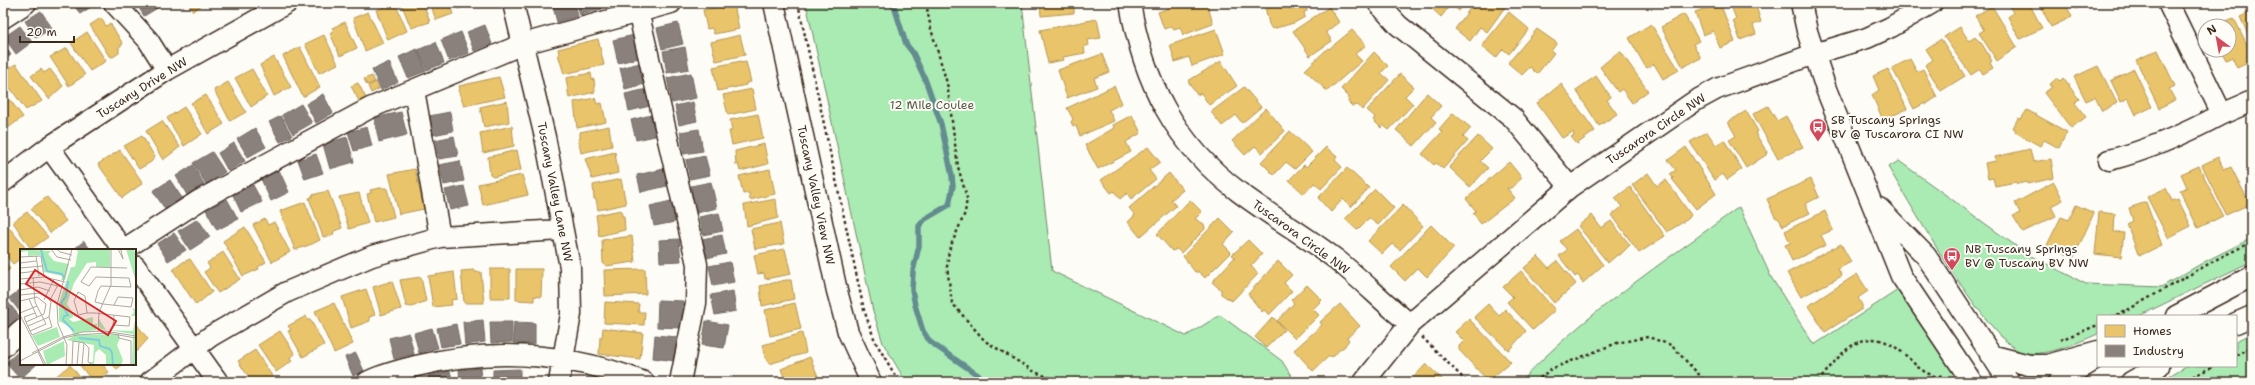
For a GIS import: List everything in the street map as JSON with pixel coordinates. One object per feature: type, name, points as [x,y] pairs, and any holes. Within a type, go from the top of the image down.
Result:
[{"type":"street","points":[[3,18],[26,3]]},
{"type":"street","points":[[114,3],[148,40],[167,70]]},
{"type":"street","name":"Tuscany Valley Lane NW","points":[[513,3],[545,136],[570,267],[571,314],[559,382]]},
{"type":"street","points":[[125,249],[200,200],[250,171],[370,108],[522,44],[671,3]]},
{"type":"street","name":"Tuscany Valley View NW","points":[[774,3],[837,291],[848,332],[871,382]]},
{"type":"street","name":"Tuscarora Circle NW","points":[[1130,3],[1135,35],[1152,85],[1172,120],[1202,160],[1240,193],[1337,260],[1410,324],[1570,187],[1695,102],[1744,78],[1867,38],[1891,27],[1932,3]]},
{"type":"street","points":[[1378,3],[1398,25],[1513,118],[1570,187]]},
{"type":"street","points":[[1801,3],[1814,54],[1843,132],[1873,202],[1901,276],[1972,382]]},
{"type":"street","points":[[2168,3],[2222,114]]},
{"type":"street","name":"Tuscany Drive NW","points":[[3,182],[49,147],[167,70],[275,6]]},
{"type":"street","points":[[638,11],[697,264],[696,303],[680,382]]},
{"type":"street","points":[[414,90],[440,237]]},
{"type":"street","points":[[2109,160],[2143,152],[2252,100]]},
{"type":"street","points":[[49,147],[122,249]]},
{"type":"street","points":[[1873,202],[1926,256],[2009,382]]},
{"type":"street","points":[[150,382],[194,348],[287,292],[372,256],[440,237],[562,230]]},
{"type":"street","points":[[136,267],[218,382]]},
{"type":"street","points":[[2178,315],[2252,276]]},
{"type":"street","points":[[2237,324],[2252,316]]},
{"type":"street","points":[[1364,382],[1410,324]]},
{"type":"street","points":[[3,347],[20,331]]},
{"type":"street","points":[[1990,355],[2029,365],[2047,365],[2097,351]]},
{"type":"street","points":[[367,382],[403,369],[442,359],[505,353],[578,361],[616,371],[644,382]]},
{"type":"street","points":[[2059,382],[2097,359]]},
{"type":"street","points":[[2131,382],[2157,367]]},
{"type":"path","points":[[798,3],[864,310],[875,341],[899,382]]},
{"type":"path","points":[[926,3],[931,29],[947,83],[958,167],[967,198],[965,212],[949,250],[947,267],[952,303],[985,341],[1035,372],[1060,382]]},
{"type":"path","points":[[2119,315],[2219,258],[2252,242]]},
{"type":"path","points":[[1410,324],[1467,382]]},
{"type":"path","points":[[2059,340],[2097,325]]},
{"type":"path","points":[[1535,382],[1552,369],[1610,346],[1648,337],[1671,345],[1706,382]]},
{"type":"path","points":[[1818,382],[1845,349],[1856,342],[1874,338],[1884,340],[1903,353],[1921,372],[1937,377],[1942,375]]},
{"type":"path","points":[[2237,354],[2252,347]]},
{"type":"path","points":[[2182,382],[2212,367]]},
{"type":"green space","name":"12 Mile Coulee","points":[[806,3],[1022,3],[1052,271],[1186,336],[1220,315],[1282,361],[1295,382],[906,382],[883,343],[873,311]]},
{"type":"green space","points":[[1899,161],[2027,254],[2086,284],[2161,287],[2206,261],[2252,238],[2252,261],[2141,315],[2097,315],[2097,334],[2081,341],[2053,351],[2043,353],[2025,353],[2010,345],[1992,327],[1972,301],[1931,239],[1888,167]]},
{"type":"green space","points":[[1739,207],[1771,277],[1814,345],[1901,288],[1963,382],[1520,382],[1545,357],[1598,311]]},
{"type":"green space","points":[[2252,333],[2252,382],[2159,382],[2184,367],[2237,367],[2237,340]]},
{"type":"building: Homes","points":[[188,3],[205,3],[193,11]]},
{"type":"building: Homes","points":[[395,3],[407,31],[388,40],[376,10]]},
{"type":"building: Homes","points":[[401,3],[423,3],[430,22],[411,28]]},
{"type":"building: Homes","points":[[430,3],[449,3],[453,14],[436,20]]},
{"type":"building: Homes","points":[[456,3],[473,3],[458,9]]},
{"type":"building: Homes","points":[[1040,3],[1091,4],[1074,6],[1074,13],[1041,16]]},
{"type":"building: Homes","points":[[1183,3],[1207,3],[1213,24],[1183,35],[1180,27],[1174,29],[1172,26],[1164,29],[1158,12]]},
{"type":"building: Homes","points":[[1264,3],[1306,3],[1307,11],[1304,12],[1305,17],[1294,23],[1272,29],[1269,24]]},
{"type":"building: Homes","points":[[1465,3],[1459,11],[1451,4],[1441,17],[1427,4]]},
{"type":"building: Homes","points":[[1474,3],[1508,3],[1487,32],[1480,27],[1470,41],[1455,29]]},
{"type":"building: Homes","points":[[1720,3],[1735,42],[1720,48],[1713,31],[1703,35],[1695,12]]},
{"type":"building: Homes","points":[[1730,3],[1755,3],[1761,22],[1753,25],[1756,34],[1740,40],[1733,20],[1736,19]]},
{"type":"building: Homes","points":[[2008,3],[2029,3],[2042,28],[2020,39],[2008,17],[2013,13]]},
{"type":"building: Homes","points":[[2039,3],[2065,3],[2072,17],[2051,27]]},
{"type":"building: Homes","points":[[2072,3],[2088,3],[2076,9]]},
{"type":"building: Homes","points":[[734,4],[739,29],[714,34],[712,28],[707,29],[703,10]]},
{"type":"building: Homes","points":[[1992,6],[2017,47],[1997,61],[1979,33],[1984,30],[1975,16]]},
{"type":"building: Homes","points":[[1329,7],[1339,22],[1326,32],[1332,41],[1310,56],[1293,31]]},
{"type":"building: Homes","points":[[2252,11],[2252,43],[2240,17]]},
{"type":"building: Homes","points":[[368,12],[383,43],[365,51],[353,18]]},
{"type":"building: Homes","points":[[1509,12],[1529,29],[1509,54],[1503,49],[1496,58],[1482,46]]},
{"type":"building: Homes","points":[[1684,14],[1699,41],[1693,44],[1701,58],[1683,67],[1661,27]]},
{"type":"building: Homes","points":[[101,18],[106,26],[110,23],[123,44],[119,47],[119,53],[113,57],[109,56],[90,25]]},
{"type":"building: Homes","points":[[1097,19],[1101,38],[1088,40],[1089,45],[1084,47],[1085,53],[1063,57],[1064,60],[1048,63],[1040,30]]},
{"type":"building: Homes","points":[[345,22],[357,48],[340,56],[330,33],[334,31],[332,28]]},
{"type":"building: Homes","points":[[1651,24],[1679,70],[1663,79],[1654,64],[1647,68],[1645,66],[1629,38]]},
{"type":"building: Homes","points":[[2237,24],[2252,55],[2252,61],[2237,68],[2232,58],[2237,58]]},
{"type":"building: Homes","points":[[1960,27],[1969,41],[1975,37],[1982,44],[1992,61],[1990,63],[1993,68],[1983,74],[1980,69],[1971,75],[1944,37]]},
{"type":"building: Homes","points":[[1216,29],[1225,54],[1192,66],[1189,57],[1175,62],[1170,45]]},
{"type":"building: Homes","points":[[1537,29],[1557,43],[1551,51],[1554,53],[1537,74],[1530,67],[1522,75],[1508,63]]},
{"type":"building: Homes","points":[[1352,30],[1366,45],[1355,54],[1362,61],[1327,91],[1305,70],[1328,48],[1329,49]]},
{"type":"building: Homes","points":[[87,32],[106,61],[90,71],[71,43]]},
{"type":"building: Homes","points":[[324,35],[338,64],[319,73],[305,44]]},
{"type":"building: Homes","points":[[740,35],[745,55],[716,61],[711,42]]},
{"type":"building: Homes","points":[[598,39],[604,65],[564,74],[558,49]]},
{"type":"building: Homes","points":[[1941,39],[1965,76],[1941,91],[1925,65],[1933,60],[1926,49]]},
{"type":"building: Homes","points":[[300,47],[320,87],[303,97],[283,56]]},
{"type":"building: Homes","points":[[67,48],[85,75],[69,86],[50,57]]},
{"type":"building: Homes","points":[[2158,50],[2175,86],[2169,89],[2175,100],[2159,108],[2136,60]]},
{"type":"building: Homes","points":[[1374,52],[1388,66],[1381,73],[1389,80],[1362,110],[1358,105],[1352,106],[1348,102],[1349,97],[1341,89]]},
{"type":"building: Homes","points":[[1621,52],[1648,91],[1632,103],[1622,89],[1618,92],[1600,67],[1617,53]]},
{"type":"building: Homes","points":[[1102,54],[1109,72],[1094,78],[1097,87],[1067,98],[1058,70]]},
{"type":"building: Homes","points":[[274,57],[291,87],[274,96],[260,65]]},
{"type":"building: Homes","points":[[1910,59],[1917,72],[1923,69],[1937,97],[1925,105],[1925,103],[1914,109],[1892,68]]},
{"type":"building: Homes","points":[[741,61],[741,63],[746,62],[751,82],[746,83],[746,85],[718,91],[713,67]]},
{"type":"building: Homes","points":[[1221,61],[1237,86],[1209,105],[1201,93],[1197,95],[1188,81]]},
{"type":"building: Homes","points":[[16,64],[42,101],[26,110],[3,78],[3,71]]},
{"type":"building: Homes","points":[[2098,66],[2117,103],[2102,111],[2095,97],[2086,101],[2074,77]]},
{"type":"building: Homes","points":[[41,69],[44,73],[50,69],[63,86],[49,99],[31,76]]},
{"type":"building: Homes","points":[[252,69],[267,96],[251,107],[235,78]]},
{"type":"building: Homes","points":[[1888,69],[1907,109],[1883,120],[1872,95],[1879,90],[1873,76]]},
{"type":"building: Homes","points":[[2134,69],[2152,107],[2136,115],[2128,98],[2121,102],[2111,81]]},
{"type":"building: Homes","points":[[591,73],[592,80],[594,79],[595,92],[569,98],[566,78]]},
{"type":"building: Homes","points":[[1400,74],[1414,87],[1405,96],[1413,104],[1389,130],[1383,125],[1381,128],[1373,120],[1375,117],[1367,110]]},
{"type":"building: Homes","points":[[372,76],[375,82],[367,85],[364,79]]},
{"type":"building: Homes","points":[[1596,76],[1611,97],[1607,100],[1617,114],[1599,126],[1576,90]]},
{"type":"building: Homes","points":[[499,77],[505,97],[464,106],[458,90],[460,89],[459,86]]},
{"type":"building: Homes","points":[[2057,78],[2060,81],[2063,78],[2079,99],[2075,103],[2086,117],[2071,128],[2044,93],[2052,87],[2049,85]]},
{"type":"building: Homes","points":[[228,82],[246,112],[230,121],[214,90]]},
{"type":"building: Homes","points":[[376,82],[379,89],[371,93],[368,86]]},
{"type":"building: Homes","points":[[358,83],[366,98],[359,101],[351,86]]},
{"type":"building: Homes","points":[[1561,84],[1595,131],[1577,144],[1571,137],[1574,135],[1573,132],[1562,138],[1537,103]]},
{"type":"building: Homes","points":[[1114,86],[1122,103],[1109,110],[1114,121],[1080,136],[1076,126],[1073,126],[1071,122],[1073,119],[1067,108]]},
{"type":"building: Homes","points":[[1244,87],[1261,107],[1242,123],[1236,115],[1222,126],[1211,112]]},
{"type":"building: Homes","points":[[752,89],[756,109],[728,115],[723,95]]},
{"type":"building: Homes","points":[[3,91],[23,117],[8,128],[3,123]]},
{"type":"building: Homes","points":[[1427,93],[1441,106],[1431,117],[1436,122],[1414,146],[1396,130]]},
{"type":"building: Homes","points":[[206,95],[224,124],[208,134],[191,103]]},
{"type":"building: Homes","points":[[595,98],[597,104],[602,103],[606,122],[577,128],[574,102]]},
{"type":"building: Homes","points":[[507,101],[509,122],[484,127],[480,107]]},
{"type":"building: Homes","points":[[1768,106],[1777,121],[1786,116],[1803,147],[1778,159],[1753,114]]},
{"type":"building: Homes","points":[[184,107],[202,134],[184,146],[167,118]]},
{"type":"building: Homes","points":[[1266,108],[1285,131],[1262,153],[1255,146],[1245,155],[1232,141]]},
{"type":"building: Homes","points":[[2027,110],[2067,132],[2059,148],[2044,140],[2040,146],[2015,132],[2016,130],[2013,128],[2018,118],[2021,119]]},
{"type":"building: Homes","points":[[1746,111],[1758,131],[1755,133],[1767,152],[1766,155],[1746,168],[1729,140],[1736,136],[1728,122]]},
{"type":"building: Homes","points":[[1453,113],[1471,128],[1463,137],[1468,141],[1443,169],[1436,163],[1434,165],[1422,154],[1442,132],[1439,129]]},
{"type":"building: Homes","points":[[758,114],[763,138],[732,145],[729,131],[732,131],[730,120]]},
{"type":"building: Homes","points":[[1132,115],[1141,133],[1126,142],[1131,152],[1098,169],[1085,145],[1114,128],[1113,125]]},
{"type":"building: Homes","points":[[162,121],[180,147],[163,160],[146,131]]},
{"type":"building: Homes","points":[[512,126],[514,146],[483,153],[480,133]]},
{"type":"building: Homes","points":[[609,126],[612,146],[581,153],[578,139],[580,139],[580,132]]},
{"type":"building: Homes","points":[[1290,131],[1312,152],[1295,169],[1286,162],[1274,175],[1261,162]]},
{"type":"building: Homes","points":[[1707,132],[1716,145],[1724,140],[1742,169],[1727,180],[1723,174],[1714,180],[1690,142]]},
{"type":"building: Homes","points":[[142,136],[155,157],[151,162],[139,169],[124,146]]},
{"type":"building: Homes","points":[[1478,136],[1492,149],[1480,161],[1488,168],[1470,187],[1449,167]]},
{"type":"building: Homes","points":[[764,144],[768,164],[740,171],[738,164],[736,165],[735,151]]},
{"type":"building: Homes","points":[[1148,147],[1160,162],[1149,170],[1156,179],[1131,199],[1127,193],[1120,199],[1114,191],[1111,193],[1101,180]]},
{"type":"building: Homes","points":[[1326,147],[1337,157],[1335,160],[1342,167],[1321,189],[1314,183],[1304,194],[1289,180],[1304,165],[1306,167]]},
{"type":"building: Homes","points":[[1686,147],[1716,194],[1696,209],[1672,179],[1673,178],[1670,174],[1676,170],[1668,160]]},
{"type":"building: Homes","points":[[2030,149],[2033,162],[2051,159],[2054,178],[2028,184],[2027,182],[2017,184],[2016,182],[1995,186],[1993,178],[1988,179],[1985,163],[1996,161],[1995,157]]},
{"type":"building: Homes","points":[[120,150],[143,183],[122,198],[98,164]]},
{"type":"building: Homes","points":[[517,150],[521,170],[493,177],[490,175],[488,157]]},
{"type":"building: Homes","points":[[615,152],[618,173],[592,179],[585,159]]},
{"type":"building: Homes","points":[[2218,157],[2224,170],[2231,167],[2250,204],[2226,215],[2202,165]]},
{"type":"building: Homes","points":[[1509,162],[1522,178],[1511,188],[1507,188],[1515,198],[1481,224],[1473,213],[1476,211],[1466,199]]},
{"type":"building: Homes","points":[[2199,166],[2223,216],[2198,228],[2180,191],[2187,187],[2181,174]]},
{"type":"building: Homes","points":[[1347,168],[1369,188],[1351,207],[1343,199],[1331,212],[1318,198]]},
{"type":"building: Homes","points":[[415,169],[424,209],[399,214],[389,174]]},
{"type":"building: Homes","points":[[770,169],[775,194],[750,200],[749,193],[743,194],[739,176]]},
{"type":"building: Homes","points":[[1169,173],[1183,190],[1171,200],[1176,206],[1140,237],[1128,222],[1135,215],[1129,208]]},
{"type":"building: Homes","points":[[1648,173],[1657,186],[1666,180],[1691,215],[1688,219],[1667,232],[1632,185]]},
{"type":"building: Homes","points":[[522,175],[528,195],[483,205],[478,184]]},
{"type":"building: Homes","points":[[621,179],[626,204],[598,210],[596,199],[594,199],[593,185]]},
{"type":"building: Homes","points":[[1811,179],[1819,197],[1805,204],[1810,213],[1783,226],[1779,219],[1775,217],[1767,199]]},
{"type":"building: Homes","points":[[2054,182],[2063,200],[2051,206],[2056,216],[2023,232],[2013,216],[2020,213],[2015,203]]},
{"type":"building: Homes","points":[[1630,187],[1665,236],[1639,253],[1612,215],[1622,207],[1615,198]]},
{"type":"building: Homes","points":[[387,188],[394,217],[374,222],[367,194],[371,193],[370,190]]},
{"type":"building: Homes","points":[[2166,188],[2172,201],[2178,199],[2191,226],[2168,238],[2147,197]]},
{"type":"building: Homes","points":[[1375,189],[1394,208],[1378,225],[1369,218],[1357,230],[1345,219]]},
{"type":"building: Homes","points":[[328,191],[342,228],[334,231],[333,235],[323,237],[309,198],[312,197],[312,195]]},
{"type":"building: Homes","points":[[359,193],[368,223],[349,229],[339,197]]},
{"type":"building: Homes","points":[[47,197],[66,221],[50,233],[31,209]]},
{"type":"building: Homes","points":[[776,199],[778,218],[747,226],[744,205]]},
{"type":"building: Homes","points":[[1190,200],[1202,212],[1195,219],[1204,224],[1205,229],[1181,253],[1177,249],[1172,251],[1157,234]]},
{"type":"building: Homes","points":[[305,202],[320,240],[295,250],[280,211]]},
{"type":"building: Homes","points":[[2146,202],[2162,245],[2141,255],[2138,254],[2127,224],[2133,221],[2129,208]]},
{"type":"building: Homes","points":[[1403,205],[1423,226],[1400,250],[1392,244],[1382,254],[1368,241]]},
{"type":"building: Homes","points":[[2076,205],[2094,213],[2074,257],[2072,257],[2047,245],[2061,217],[2069,220]]},
{"type":"building: Homes","points":[[621,210],[622,216],[624,216],[625,230],[599,236],[596,215]]},
{"type":"building: Homes","points":[[1825,211],[1833,230],[1821,235],[1826,245],[1792,261],[1785,245],[1790,243],[1785,231]]},
{"type":"building: Homes","points":[[27,212],[48,237],[31,249],[13,222]]},
{"type":"building: Homes","points":[[2099,212],[2115,214],[2114,232],[2124,233],[2121,257],[2095,254]]},
{"type":"building: Homes","points":[[1592,215],[1601,228],[1611,221],[1630,245],[1620,255],[1617,255],[1608,263],[1578,226]]},
{"type":"building: Homes","points":[[1220,218],[1234,232],[1223,244],[1231,252],[1205,278],[1199,272],[1195,272],[1183,256]]},
{"type":"building: Homes","points":[[265,219],[268,225],[274,222],[290,252],[272,262],[253,225]]},
{"type":"building: Homes","points":[[780,223],[784,244],[755,249],[751,229]]},
{"type":"building: Homes","points":[[1431,225],[1454,248],[1427,277],[1418,268],[1405,281],[1391,267]]},
{"type":"building: Homes","points":[[8,226],[26,249],[20,249],[20,259],[13,264],[3,252],[3,230]]},
{"type":"building: Homes","points":[[245,227],[266,262],[258,267],[259,269],[243,276],[223,241]]},
{"type":"building: Homes","points":[[1576,229],[1603,265],[1583,283],[1578,275],[1575,277],[1559,256],[1567,250],[1560,241]]},
{"type":"building: Homes","points":[[632,236],[635,262],[606,266],[603,263],[602,240]]},
{"type":"building: Homes","points":[[1248,240],[1262,254],[1251,266],[1258,274],[1232,301],[1221,294],[1221,290],[1212,282],[1235,257],[1232,255]]},
{"type":"building: Homes","points":[[1841,244],[1851,262],[1838,269],[1842,276],[1801,297],[1787,273]]},
{"type":"building: Homes","points":[[785,249],[791,274],[765,279],[764,273],[758,274],[754,255]]},
{"type":"building: Homes","points":[[223,252],[240,279],[218,293],[204,272],[210,268],[207,263]]},
{"type":"building: Homes","points":[[1538,256],[1549,268],[1557,261],[1576,284],[1554,303],[1524,268]]},
{"type":"building: Homes","points":[[190,259],[212,292],[196,305],[173,270],[183,262]]},
{"type":"building: Homes","points":[[3,260],[10,269],[3,274]]},
{"type":"building: Homes","points":[[1278,261],[1292,275],[1284,283],[1292,291],[1269,315],[1264,310],[1262,312],[1248,294]]},
{"type":"building: Homes","points":[[490,269],[510,269],[510,298],[490,298]]},
{"type":"building: Homes","points":[[516,269],[542,269],[541,297],[534,296],[534,301],[516,300]]},
{"type":"building: Homes","points":[[645,269],[646,294],[605,296],[604,270]]},
{"type":"building: Homes","points":[[474,270],[475,272],[481,272],[484,303],[464,303],[461,271]]},
{"type":"building: Homes","points":[[1521,271],[1555,310],[1533,330],[1507,302],[1513,297],[1503,287]]},
{"type":"building: Homes","points":[[454,272],[457,299],[451,300],[452,305],[433,307],[428,276]]},
{"type":"building: Homes","points":[[1857,274],[1868,291],[1858,298],[1862,305],[1862,309],[1825,332],[1808,306]]},
{"type":"building: Homes","points":[[421,277],[426,301],[412,307],[406,306],[400,280]]},
{"type":"building: Homes","points":[[791,280],[794,299],[762,306],[760,286]]},
{"type":"building: Homes","points":[[392,281],[401,309],[381,315],[373,287]]},
{"type":"building: Homes","points":[[1307,285],[1322,300],[1313,309],[1319,315],[1295,339],[1277,321],[1294,303],[1291,300]]},
{"type":"building: Homes","points":[[366,289],[375,315],[369,317],[370,321],[351,328],[342,297]]},
{"type":"building: Homes","points":[[605,302],[639,304],[638,312],[645,312],[644,325],[604,323]]},
{"type":"building: Homes","points":[[334,303],[353,344],[334,353],[315,311]]},
{"type":"building: Homes","points":[[795,303],[801,329],[770,336],[765,310]]},
{"type":"building: Homes","points":[[1340,304],[1360,326],[1347,338],[1349,340],[1344,347],[1334,356],[1328,357],[1313,371],[1294,350],[1322,325],[1320,322]]},
{"type":"building: Homes","points":[[1488,304],[1499,316],[1505,309],[1526,331],[1508,350],[1474,317]]},
{"type":"building: Homes","points":[[306,316],[308,321],[310,319],[324,345],[303,357],[288,331],[291,330],[288,326]]},
{"type":"building: Homes","points":[[1273,317],[1284,330],[1266,348],[1255,337]]},
{"type":"building: Homes","points":[[1469,319],[1511,362],[1488,381],[1459,350],[1459,346],[1464,341],[1455,332]]},
{"type":"building: Homes","points":[[136,323],[148,339],[136,351]]},
{"type":"building: Homes","points":[[603,328],[643,333],[640,359],[599,354],[600,337],[602,337]]},
{"type":"building: Homes","points":[[280,331],[295,354],[289,358],[292,361],[276,372],[258,345]]},
{"type":"building: Homes","points":[[802,333],[806,353],[769,364],[765,358],[763,345]]},
{"type":"building: Homes","points":[[255,350],[276,382],[252,382],[238,361]]},
{"type":"building: Homes","points":[[810,357],[820,381],[786,382],[781,369]]},
{"type":"building: Homes","points":[[1426,364],[1445,382],[1417,382],[1413,378]]},
{"type":"building: Homes","points":[[70,365],[84,382],[60,382],[55,377]]},
{"type":"building: Homes","points":[[80,365],[103,365],[109,372],[101,378],[103,381],[93,382]]},
{"type":"building: Homes","points":[[113,365],[122,365],[117,369]]},
{"type":"building: Industry","points":[[73,3],[97,3],[80,14]]},
{"type":"building: Industry","points":[[136,3],[164,3],[164,4],[144,16]]},
{"type":"building: Industry","points":[[552,3],[575,3],[578,16],[557,22]]},
{"type":"building: Industry","points":[[577,3],[601,3],[602,9],[580,15]]},
{"type":"building: Industry","points":[[606,3],[624,3],[607,7]]},
{"type":"building: Industry","points":[[41,11],[52,28],[36,38],[25,21]]},
{"type":"building: Industry","points":[[678,23],[683,44],[662,49],[657,28]]},
{"type":"building: Industry","points":[[485,25],[492,44],[474,51],[467,32]]},
{"type":"building: Industry","points":[[20,26],[32,42],[16,54],[4,37]]},
{"type":"building: Industry","points":[[461,32],[469,53],[449,61],[441,40]]},
{"type":"building: Industry","points":[[634,35],[639,58],[618,63],[613,40]]},
{"type":"building: Industry","points":[[436,42],[444,63],[427,70],[418,50]]},
{"type":"building: Industry","points":[[3,43],[11,55],[3,61]]},
{"type":"building: Industry","points":[[685,47],[689,69],[667,73],[663,51]]},
{"type":"building: Industry","points":[[417,49],[426,71],[408,78],[399,57]]},
{"type":"building: Industry","points":[[389,62],[398,82],[381,90],[372,70]]},
{"type":"building: Industry","points":[[640,63],[645,84],[625,89],[620,68]]},
{"type":"building: Industry","points":[[691,73],[696,98],[672,103],[667,78]]},
{"type":"building: Industry","points":[[647,89],[650,106],[629,111],[625,94]]},
{"type":"building: Industry","points":[[323,94],[333,113],[316,123],[306,104]]},
{"type":"building: Industry","points":[[693,102],[697,121],[679,125],[675,106]]},
{"type":"building: Industry","points":[[301,104],[312,123],[293,134],[282,115]]},
{"type":"building: Industry","points":[[401,112],[407,135],[379,142],[374,118]]},
{"type":"building: Industry","points":[[450,112],[453,131],[433,135],[429,116]]},
{"type":"building: Industry","points":[[651,115],[655,136],[636,140],[631,120]]},
{"type":"building: Industry","points":[[281,116],[292,136],[280,142],[269,122]]},
{"type":"building: Industry","points":[[367,127],[372,146],[354,151],[348,132]]},
{"type":"building: Industry","points":[[255,128],[266,147],[248,157],[237,139]]},
{"type":"building: Industry","points":[[699,129],[703,151],[684,154],[680,132]]},
{"type":"building: Industry","points":[[454,136],[458,156],[439,159],[435,140]]},
{"type":"building: Industry","points":[[347,137],[354,162],[330,169],[323,144]]},
{"type":"building: Industry","points":[[234,143],[245,161],[228,171],[218,153]]},
{"type":"building: Industry","points":[[212,152],[225,172],[206,184],[193,163]]},
{"type":"building: Industry","points":[[316,154],[323,173],[305,179],[298,160]]},
{"type":"building: Industry","points":[[705,156],[710,175],[690,179],[686,160]]},
{"type":"building: Industry","points":[[460,161],[464,181],[444,185],[439,165]]},
{"type":"building: Industry","points":[[193,165],[204,184],[187,195],[176,176]]},
{"type":"building: Industry","points":[[664,169],[667,186],[641,192],[637,175]]},
{"type":"building: Industry","points":[[279,170],[289,192],[271,201],[261,179]]},
{"type":"building: Industry","points":[[170,180],[182,198],[165,209],[153,191]]},
{"type":"building: Industry","points":[[711,182],[717,208],[697,213],[691,186]]},
{"type":"building: Industry","points":[[253,185],[262,202],[241,212],[233,195]]},
{"type":"building: Industry","points":[[464,186],[469,206],[450,210],[445,190]]},
{"type":"building: Industry","points":[[227,199],[238,219],[217,230],[206,210]]},
{"type":"building: Industry","points":[[671,201],[675,222],[654,226],[650,206]]},
{"type":"building: Industry","points":[[719,213],[723,231],[703,235],[699,217]]},
{"type":"building: Industry","points":[[198,219],[210,237],[190,250],[178,231]]},
{"type":"building: Industry","points":[[174,233],[186,250],[168,261],[157,244]]},
{"type":"building: Industry","points":[[722,235],[726,254],[706,258],[702,239]]},
{"type":"building: Industry","points":[[679,239],[681,261],[660,262],[659,240]]},
{"type":"building: Industry","points":[[84,241],[90,249],[74,249]]},
{"type":"building: Industry","points":[[730,262],[734,282],[713,286],[709,266]]},
{"type":"building: Industry","points":[[20,290],[20,312],[9,298]]},
{"type":"building: Industry","points":[[733,291],[736,311],[715,315],[711,295]]},
{"type":"building: Industry","points":[[658,300],[683,301],[681,328],[657,327]]},
{"type":"building: Industry","points":[[7,301],[20,317],[20,319],[4,332],[3,304]]},
{"type":"building: Industry","points":[[483,320],[485,342],[465,345],[463,322]]},
{"type":"building: Industry","points":[[706,321],[728,325],[724,348],[702,345]]},
{"type":"building: Industry","points":[[490,322],[512,322],[512,342],[491,343]]},
{"type":"building: Industry","points":[[514,322],[535,323],[535,344],[513,343]]},
{"type":"building: Industry","points":[[456,324],[460,344],[441,347],[437,328]]},
{"type":"building: Industry","points":[[432,328],[438,348],[419,353],[414,333]]},
{"type":"building: Industry","points":[[409,333],[414,354],[394,359],[389,338]]},
{"type":"building: Industry","points":[[655,335],[677,337],[675,361],[653,358]]},
{"type":"building: Industry","points":[[20,350],[20,365],[36,365],[20,379],[6,363]]},
{"type":"building: Industry","points":[[356,353],[364,371],[353,376],[345,357]]},
{"type":"building: Industry","points":[[480,368],[481,382],[460,382],[459,370]]},
{"type":"building: Industry","points":[[520,369],[520,382],[493,382],[493,370]]},
{"type":"building: Industry","points":[[450,371],[453,382],[429,382],[428,376]]},
{"type":"waterway","points":[[893,3],[906,44],[913,53],[925,79],[941,124],[953,186],[949,205],[925,219],[919,226],[919,246],[913,271],[912,290],[915,305],[923,331],[930,342],[988,382]]},
{"type":"place","name":"SB Tuscany Springs BV @ Tuscarora CI NW","points":[[1818,142]]},
{"type":"place","name":"NB Tuscany Springs BV @ Tuscany BV NW","points":[[1952,271]]}]
